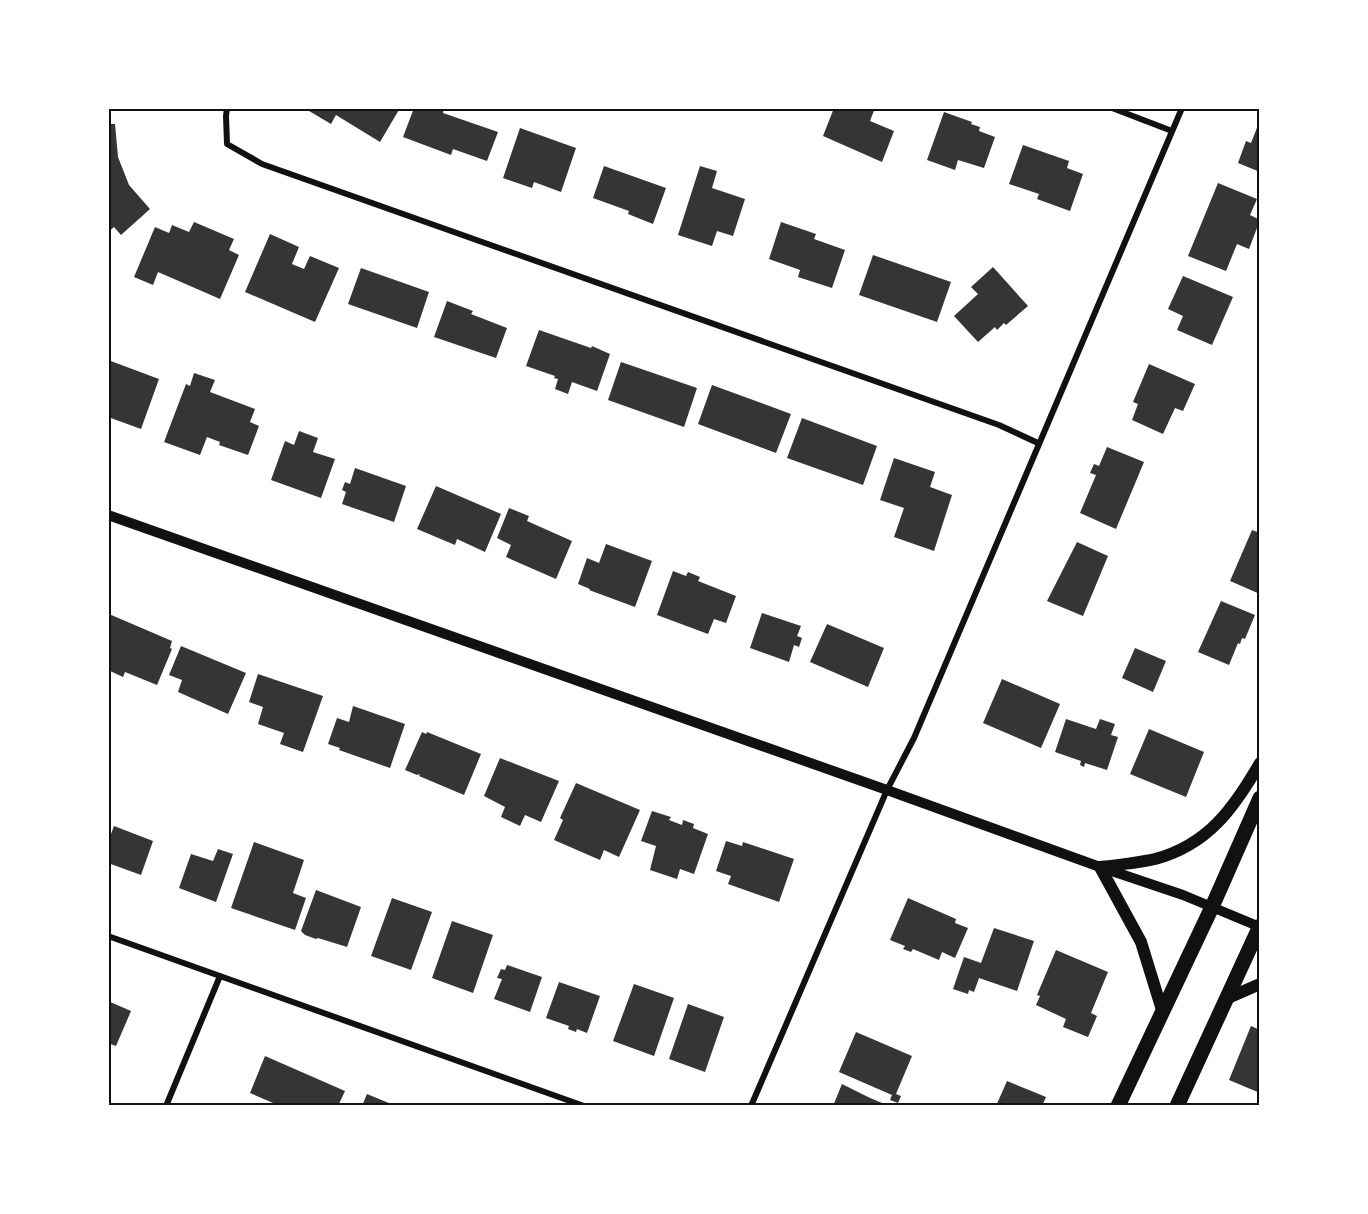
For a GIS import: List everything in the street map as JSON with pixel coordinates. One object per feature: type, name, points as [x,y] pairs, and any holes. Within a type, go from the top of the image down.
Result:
[{"type":"main road","points":[[1162,1010],[1141,942],[1100,867],[1155,858],[1193,844],[1220,822],[1243,793],[1260,763]]},
{"type":"main road","points":[[1118,1106],[1212,907],[1260,798]]},
{"type":"main road","points":[[1177,1106],[1260,926]]},
{"type":"main road","points":[[1228,998],[1260,984]]},
{"type":"street","points":[[227,108],[227,144],[262,164],[999,425],[1038,443]]},
{"type":"street","points":[[1112,108],[1172,131]]},
{"type":"street","points":[[751,1106],[887,790],[914,738],[1182,108]]},
{"type":"street","points":[[108,515],[1183,895],[1260,926]]},
{"type":"street","points":[[108,936],[584,1106]]},
{"type":"street","points":[[166,1106],[220,976]]},
{"type":"building","points":[[304,108],[400,108],[380,142],[336,115],[331,124]]},
{"type":"building","points":[[414,108],[444,108],[443,113],[498,132],[487,161],[453,149],[451,155],[403,137]]},
{"type":"building","points":[[834,108],[875,108],[870,121],[894,131],[882,162],[823,136]]},
{"type":"building","points":[[944,112],[972,122],[971,124],[980,127],[979,131],[995,137],[984,168],[958,160],[955,170],[927,160]]},
{"type":"building","points":[[1260,120],[1260,172],[1238,163],[1246,141],[1251,143]]},
{"type":"building","points":[[108,124],[115,124],[118,157],[129,185],[150,209],[121,235],[114,227],[108,232]]},
{"type":"building","points":[[520,128],[576,148],[561,192],[534,182],[532,188],[503,178]]},
{"type":"building","points":[[1023,145],[1069,161],[1067,168],[1083,174],[1070,211],[1037,199],[1039,194],[1009,184]]},
{"type":"building","points":[[604,166],[666,188],[653,224],[628,214],[629,211],[593,198]]},
{"type":"building","points":[[700,166],[717,171],[712,188],[745,199],[733,236],[717,231],[712,246],[678,235]]},
{"type":"building","points":[[1218,183],[1257,199],[1250,215],[1260,220],[1249,249],[1237,244],[1226,271],[1188,256]]},
{"type":"building","points":[[194,222],[234,239],[229,250],[239,255],[220,299],[158,272],[153,285],[134,277],[155,227],[169,233],[172,225],[189,232]]},
{"type":"building","points":[[781,222],[816,234],[814,239],[845,250],[832,288],[798,277],[800,270],[769,259]]},
{"type":"building","points":[[270,234],[299,247],[292,264],[304,269],[310,256],[339,268],[315,322],[245,292]]},
{"type":"building","points":[[873,255],[951,282],[937,322],[859,295]]},
{"type":"building","points":[[993,267],[1028,306],[1006,325],[1004,323],[997,330],[995,327],[978,342],[954,316],[978,294],[971,287]]},
{"type":"building","points":[[361,268],[429,292],[417,328],[348,304]]},
{"type":"building","points":[[1183,276],[1233,297],[1212,345],[1177,330],[1183,316],[1168,309]]},
{"type":"building","points":[[447,301],[473,311],[471,314],[507,328],[496,358],[434,337]]},
{"type":"building","points":[[539,330],[591,348],[592,346],[610,354],[597,391],[572,382],[568,394],[555,389],[558,379],[554,378],[555,376],[526,366]]},
{"type":"building","points":[[108,360],[159,379],[141,429],[108,417]]},
{"type":"building","points":[[621,362],[697,388],[684,427],[608,400]]},
{"type":"building","points":[[1149,364],[1195,384],[1183,411],[1175,408],[1163,434],[1132,420],[1138,404],[1133,402]]},
{"type":"building","points":[[194,373],[215,380],[210,392],[255,409],[250,422],[259,426],[248,455],[219,445],[220,442],[207,437],[200,455],[164,442],[186,384],[190,386]]},
{"type":"building","points":[[712,385],[791,414],[776,453],[698,424]]},
{"type":"building","points":[[802,418],[877,446],[863,485],[787,458]]},
{"type":"building","points":[[299,431],[318,438],[313,452],[335,459],[321,498],[271,480],[285,441],[294,445]]},
{"type":"building","points":[[1107,447],[1144,462],[1116,529],[1080,513],[1096,475],[1090,473],[1094,464],[1099,466]]},
{"type":"building","points":[[894,458],[935,472],[930,487],[952,495],[934,551],[894,537],[904,508],[880,500]]},
{"type":"building","points":[[355,468],[406,486],[394,522],[342,504],[346,492],[342,490],[345,482],[350,484]]},
{"type":"building","points":[[436,486],[501,514],[485,552],[457,539],[455,545],[417,529]]},
{"type":"building","points":[[509,508],[529,516],[527,521],[572,541],[556,579],[506,557],[511,545],[497,538]]},
{"type":"building","points":[[1252,530],[1260,533],[1260,594],[1230,581]]},
{"type":"building","points":[[1077,542],[1108,556],[1083,616],[1047,601]]},
{"type":"building","points":[[606,544],[652,561],[635,607],[578,584],[587,558],[599,563]]},
{"type":"building","points":[[673,571],[686,576],[688,572],[700,577],[698,581],[736,596],[726,623],[714,619],[708,634],[657,615]]},
{"type":"building","points":[[1221,601],[1255,615],[1245,639],[1242,638],[1240,644],[1238,643],[1229,665],[1198,652]]},
{"type":"building","points":[[762,613],[801,626],[797,636],[802,638],[799,647],[794,645],[789,662],[750,648]]},
{"type":"building","points":[[109,614],[172,641],[170,648],[172,649],[157,685],[125,672],[123,677],[108,670]]},
{"type":"building","points":[[827,624],[884,648],[868,687],[810,662]]},
{"type":"building","points":[[181,646],[246,673],[228,714],[178,692],[182,680],[169,675]]},
{"type":"building","points":[[1135,648],[1166,661],[1153,692],[1122,678]]},
{"type":"building","points":[[258,674],[323,696],[303,752],[280,744],[284,733],[258,724],[263,707],[249,702]]},
{"type":"building","points":[[1002,679],[1060,704],[1041,748],[983,723]]},
{"type":"building","points":[[353,706],[405,724],[390,768],[328,744],[337,718],[349,722]]},
{"type":"building","points":[[1066,719],[1096,729],[1100,719],[1115,724],[1111,735],[1118,737],[1107,770],[1085,763],[1084,767],[1080,765],[1081,761],[1055,752]]},
{"type":"building","points":[[1149,729],[1204,752],[1186,797],[1130,774]]},
{"type":"building","points":[[422,732],[481,754],[464,795],[419,776],[420,774],[405,770]]},
{"type":"building","points":[[500,758],[559,781],[541,822],[525,815],[520,826],[501,817],[505,807],[484,796]]},
{"type":"building","points":[[576,783],[640,810],[619,857],[604,850],[600,860],[554,840],[563,820],[560,818]]},
{"type":"building","points":[[652,811],[671,817],[669,820],[682,825],[683,820],[694,824],[693,828],[708,834],[694,874],[680,869],[677,879],[650,870],[656,846],[641,841]]},
{"type":"building","points":[[114,826],[153,841],[141,875],[108,863],[108,842]]},
{"type":"building","points":[[726,841],[742,846],[743,842],[794,859],[779,902],[728,884],[731,876],[716,871]]},
{"type":"building","points":[[254,842],[304,860],[293,893],[306,898],[295,930],[231,908]]},
{"type":"building","points":[[218,849],[233,854],[216,902],[179,888],[191,854],[213,861]]},
{"type":"building","points":[[316,890],[361,907],[347,947],[316,939],[301,931]]},
{"type":"building","points":[[392,898],[432,912],[411,970],[371,956]]},
{"type":"building","points":[[908,898],[956,919],[955,923],[968,928],[955,958],[942,952],[939,960],[913,949],[911,952],[903,949],[905,946],[890,940]]},
{"type":"building","points":[[452,921],[493,935],[473,993],[432,978]]},
{"type":"building","points":[[994,928],[1034,941],[1017,991],[979,978],[974,992],[969,990],[968,994],[953,989],[964,957],[981,963]]},
{"type":"building","points":[[1056,950],[1108,972],[1091,1013],[1097,1016],[1088,1037],[1063,1027],[1066,1019],[1036,1005],[1040,996],[1037,995]]},
{"type":"building","points":[[507,965],[542,977],[530,1012],[494,999],[502,979],[497,978],[501,969],[505,970]]},
{"type":"building","points":[[559,982],[600,996],[587,1033],[577,1029],[576,1032],[568,1029],[569,1026],[546,1018]]},
{"type":"building","points":[[634,984],[674,998],[654,1056],[613,1041]]},
{"type":"building","points":[[108,1001],[131,1011],[116,1046],[108,1043]]},
{"type":"building","points":[[688,1004],[724,1017],[705,1072],[669,1059]]},
{"type":"building","points":[[1251,1026],[1260,1030],[1260,1093],[1229,1080]]},
{"type":"building","points":[[856,1032],[912,1056],[896,1094],[901,1096],[898,1103],[890,1100],[892,1095],[839,1072]]},
{"type":"building","points":[[265,1056],[345,1091],[338,1106],[280,1106],[250,1093]]},
{"type":"building","points":[[1007,1081],[1046,1097],[1042,1106],[996,1106]]},
{"type":"building","points":[[842,1084],[868,1097],[889,1106],[833,1106]]},
{"type":"building","points":[[367,1094],[396,1106],[362,1106]]}]
